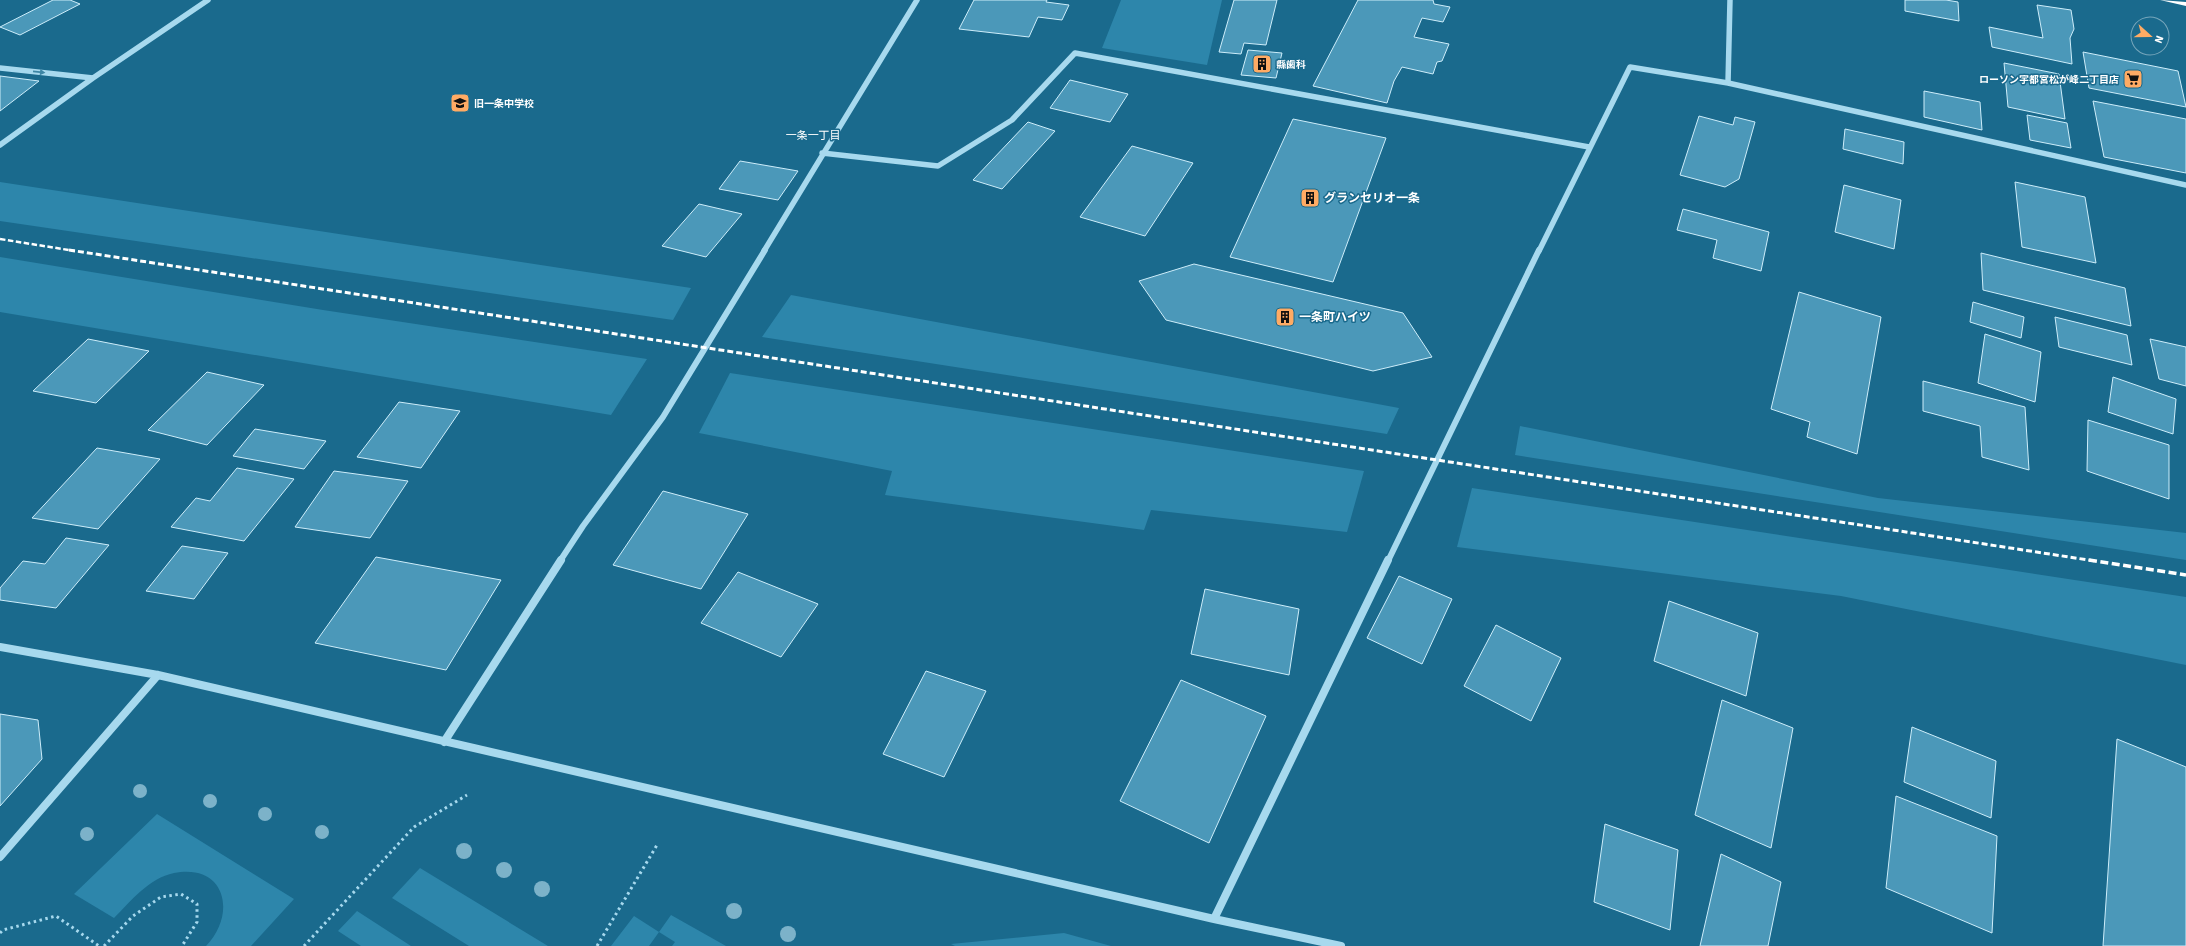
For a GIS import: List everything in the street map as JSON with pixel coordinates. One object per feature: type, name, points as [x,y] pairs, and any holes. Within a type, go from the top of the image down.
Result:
[{"type":"highway","points":[[2164,0],[2186,4]]},
{"type":"street","points":[[0,145],[93,78],[208,0]]},
{"type":"street","points":[[444,742],[583,526],[663,417],[822,153],[917,0]]},
{"type":"street","points":[[1728,83],[1730,0]]},
{"type":"street","points":[[822,153],[938,166],[1012,120],[1075,53],[1589,148]]},
{"type":"street","points":[[1214,919],[1589,148],[1630,67],[1728,83],[2186,185]]},
{"type":"street","points":[[0,68],[93,78]]},
{"type":"street","points":[[0,647],[158,675],[1214,919],[1341,946]]},
{"type":"street","points":[[0,857],[158,675]]},
{"type":"path","points":[[304,946],[414,827],[468,795]]},
{"type":"path","points":[[597,946],[657,846]]},
{"type":"path","points":[[104,946],[133,916],[161,897],[181,894],[197,904],[197,922],[182,946]]},
{"type":"path","points":[[0,933],[4,930],[56,916],[99,946]]},
{"type":"shaded area","points":[[1121,0],[1222,0],[1207,65],[1102,48]]},
{"type":"shaded area","points":[[0,182],[691,288],[673,320],[0,221]]},
{"type":"shaded area","points":[[0,257],[323,310],[647,359],[611,415],[0,312]]},
{"type":"shaded area","points":[[791,295],[1399,408],[1387,434],[762,337]]},
{"type":"shaded area","points":[[730,373],[1364,471],[1347,532],[1151,510],[1144,530],[885,495],[892,471],[699,433]]},
{"type":"shaded area","points":[[1520,426],[1878,498],[2186,533],[2186,560],[1515,455]]},
{"type":"shaded area","points":[[1472,488],[2186,597],[2186,665],[1841,596],[1457,547]]},
{"type":"shaded area","points":[[157,814],[294,899],[251,946],[206,946],[216,933],[221,920],[223,906],[221,894],[215,883],[205,876],[192,872],[174,873],[156,880],[141,891],[114,918],[74,894]]},
{"type":"shaded area","points":[[420,868],[548,946],[469,946],[392,898]]},
{"type":"shaded area","points":[[357,911],[411,946],[361,946],[338,931]]},
{"type":"shaded area","points":[[671,915],[726,946],[672,946],[675,942],[659,932]]},
{"type":"shaded area","points":[[634,916],[659,932],[649,946],[611,946]]},
{"type":"shaded area","points":[[1064,933],[1111,946],[955,946],[951,944]]},
{"type":"building","points":[[53,0],[70,0],[80,4],[20,35],[0,27]]},
{"type":"building","points":[[974,0],[1047,0],[1046,2],[1069,5],[1062,20],[1038,17],[1029,37],[959,29]]},
{"type":"building","points":[[1234,0],[1277,0],[1266,45],[1244,43],[1241,54],[1219,52]]},
{"type":"building","points":[[1358,0],[1433,0],[1434,4],[1450,7],[1443,22],[1422,18],[1414,37],[1449,44],[1442,61],[1437,62],[1433,74],[1402,67],[1394,81],[1387,103],[1313,86]]},
{"type":"building","points":[[1905,0],[1946,0],[1958,2],[1959,21],[1905,11]]},
{"type":"building","points":[[2037,5],[2071,10],[2074,29],[2070,38],[2072,64],[1992,47],[1989,27],[2043,38]]},
{"type":"building","name":"縣歯科","points":[[1248,50],[1282,53],[1276,78],[1241,75]]},
{"type":"building","name":"ローソン宇都宮松が峰二丁目店","points":[[2083,52],[2178,71],[2186,107],[2089,88]]},
{"type":"building","points":[[2004,63],[2059,74],[2065,119],[2008,107]]},
{"type":"building","points":[[0,76],[39,81],[0,111]]},
{"type":"building","points":[[1070,80],[1128,94],[1110,122],[1050,108]]},
{"type":"building","points":[[1924,91],[1980,102],[1982,130],[1924,117]]},
{"type":"building","points":[[2093,101],[2186,119],[2186,173],[2104,157]]},
{"type":"building","points":[[2027,115],[2067,123],[2071,148],[2030,140]]},
{"type":"building","points":[[1699,116],[1733,125],[1735,117],[1755,122],[1739,179],[1725,187],[1680,175]]},
{"type":"building","name":"グランセリオ一条","points":[[1293,119],[1386,138],[1333,282],[1230,257]]},
{"type":"building","points":[[1028,122],[1055,131],[1002,189],[973,180]]},
{"type":"building","points":[[1845,129],[1904,142],[1903,164],[1843,149]]},
{"type":"building","points":[[1132,146],[1193,163],[1145,236],[1080,217]]},
{"type":"building","points":[[740,161],[798,171],[778,200],[719,189]]},
{"type":"building","points":[[2015,182],[2085,197],[2096,263],[2022,247]]},
{"type":"building","points":[[1844,185],[1901,200],[1894,249],[1835,232]]},
{"type":"building","points":[[699,204],[742,214],[706,257],[662,246]]},
{"type":"building","points":[[1683,209],[1769,232],[1761,271],[1713,258],[1717,240],[1677,230]]},
{"type":"building","points":[[1981,253],[2125,288],[2131,326],[1983,290]]},
{"type":"building","name":"一条町ハイツ","points":[[1194,264],[1403,313],[1432,357],[1373,371],[1166,320],[1139,281]]},
{"type":"building","points":[[1799,292],[1881,317],[1857,454],[1807,437],[1810,422],[1771,409]]},
{"type":"building","points":[[1973,302],[2024,317],[2021,338],[1970,322]]},
{"type":"building","points":[[2055,317],[2127,335],[2132,365],[2059,347]]},
{"type":"building","points":[[1985,334],[2041,352],[2035,402],[1978,383]]},
{"type":"building","points":[[88,339],[149,351],[96,403],[33,391]]},
{"type":"building","points":[[2150,339],[2186,347],[2186,386],[2159,379]]},
{"type":"building","points":[[207,372],[264,385],[207,445],[148,430]]},
{"type":"building","points":[[2113,377],[2176,399],[2173,434],[2108,412]]},
{"type":"building","points":[[1923,381],[2025,407],[2029,470],[1982,457],[1980,426],[1923,411]]},
{"type":"building","points":[[399,402],[460,411],[421,468],[357,457]]},
{"type":"building","points":[[2088,420],[2169,445],[2169,499],[2087,471]]},
{"type":"building","points":[[255,429],[326,441],[304,469],[233,456]]},
{"type":"building","points":[[97,448],[160,459],[98,529],[32,518]]},
{"type":"building","points":[[237,468],[294,479],[244,541],[171,527],[196,498],[210,501]]},
{"type":"building","points":[[334,471],[408,481],[370,538],[295,527]]},
{"type":"building","points":[[663,491],[748,514],[701,589],[613,565]]},
{"type":"building","points":[[66,538],[109,545],[56,608],[0,600],[0,588],[23,561],[45,564]]},
{"type":"building","points":[[182,546],[228,553],[194,599],[146,591]]},
{"type":"building","points":[[376,557],[501,580],[446,670],[315,643]]},
{"type":"building","points":[[738,572],[818,604],[781,657],[701,623]]},
{"type":"building","points":[[1399,576],[1452,599],[1422,664],[1367,638]]},
{"type":"building","points":[[1205,589],[1299,609],[1289,675],[1191,654]]},
{"type":"building","points":[[1669,601],[1758,633],[1746,696],[1654,661]]},
{"type":"building","points":[[1496,625],[1561,658],[1531,721],[1464,686]]},
{"type":"building","points":[[926,671],[986,691],[944,777],[883,754]]},
{"type":"building","points":[[1181,680],[1266,716],[1209,843],[1120,801]]},
{"type":"building","points":[[1722,700],[1793,728],[1771,848],[1695,815]]},
{"type":"building","points":[[0,714],[38,720],[42,759],[0,806]]},
{"type":"building","points":[[1912,727],[1996,761],[1991,818],[1904,782]]},
{"type":"building","points":[[2117,739],[2186,767],[2186,946],[2103,946]]},
{"type":"building","points":[[1896,796],[1997,836],[1992,933],[1886,888]]},
{"type":"building","points":[[1605,824],[1678,850],[1670,930],[1594,902]]},
{"type":"building","points":[[1721,854],[1781,882],[1768,946],[1700,946]]},
{"type":"railway","points":[[0,239],[75,251]]},
{"type":"railway","points":[[69,250],[2095,561]]},
{"type":"railway","points":[[2089,560],[2186,575]]},
{"type":"place","name":"縣歯科","points":[[1262,64]]},
{"type":"place","name":"ローソン宇都宮松が峰二丁目店","points":[[2133,79]]},
{"type":"place","name":"旧一条中学校","points":[[460,103]]},
{"type":"place","name":"グランセリオ一条","points":[[1310,198]]},
{"type":"place","name":"一条町ハイツ","points":[[1285,317]]},
{"type":"district","name":"一条一丁目","points":[[813,135]]}]
